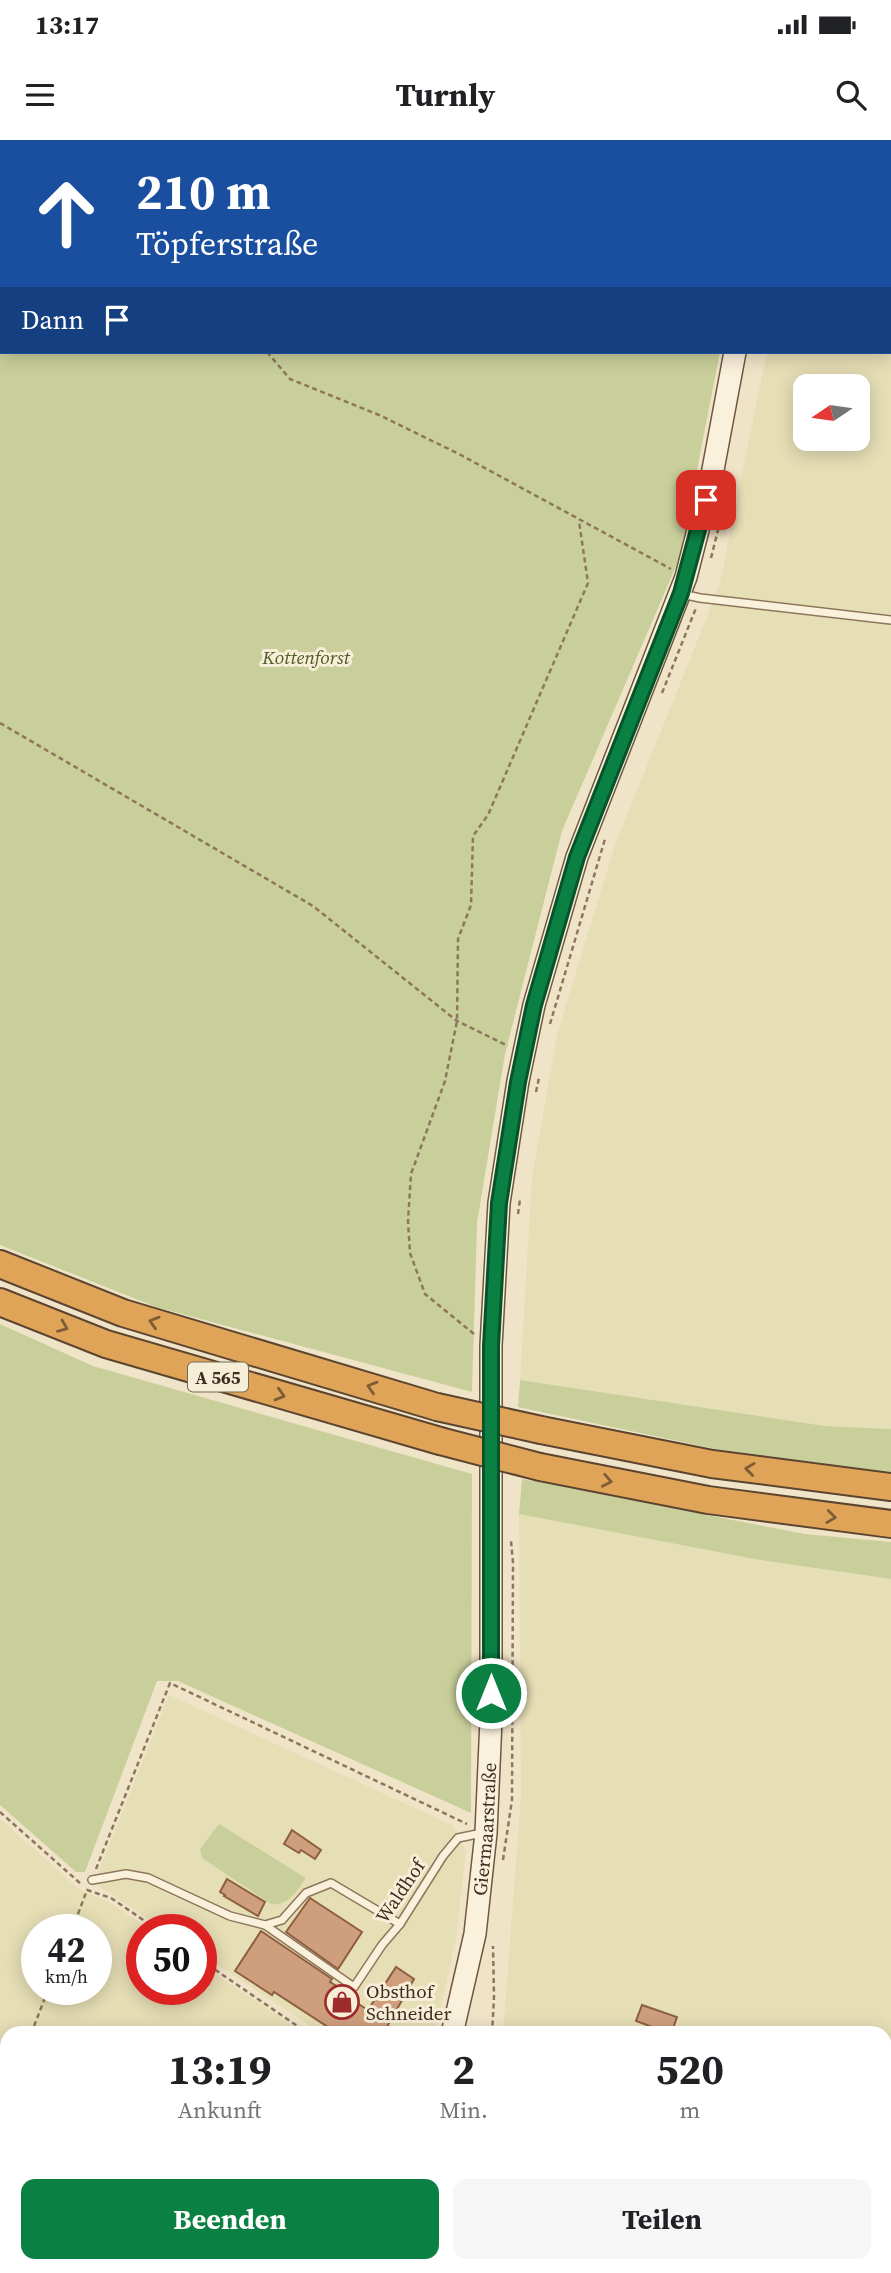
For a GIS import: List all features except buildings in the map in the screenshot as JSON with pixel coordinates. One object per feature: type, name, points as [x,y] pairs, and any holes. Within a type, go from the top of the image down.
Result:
[{"type":"highway","name":"A 565","points":[[0,1264],[123,1312],[437,1407],[712,1464],[891,1487]]},
{"type":"highway","name":"A 565","points":[[0,1302],[106,1344],[440,1441],[540,1467],[708,1500],[891,1524]]},
{"type":"main road","name":"Giermaarstraße","points":[[454,2026],[475,1934],[486,1833],[491,1720],[491,1338],[499,1203],[524,1054],[534,1005],[577,857],[689,590],[735,354]]},
{"type":"lane","points":[[689,590],[891,620]]},
{"type":"lane","name":"Waldhof","points":[[265,1925],[354,1987],[458,1838],[486,1833]]},
{"type":"lane","points":[[92,1880],[127,1874],[148,1878],[230,1916],[265,1925],[282,1920],[306,1893],[331,1883],[400,1924]]},
{"type":"path","points":[[269,354],[290,379],[390,421],[459,454],[579,521],[689,590],[659,701]]},
{"type":"path","points":[[491,1338],[477,1337],[425,1294],[410,1253],[408,1221],[411,1174],[445,1081],[457,1021],[458,939],[471,905],[473,836],[488,815],[588,583],[579,521]]},
{"type":"path","points":[[0,723],[313,906],[457,1021],[524,1054]]},
{"type":"path","points":[[547,1035],[608,830]]},
{"type":"path","points":[[534,1102],[539,1076]]},
{"type":"path","points":[[517,1222],[520,1195]]},
{"type":"path","points":[[501,1870],[512,1800],[513,1563],[510,1538]]},
{"type":"path","points":[[78,1914],[170,1683],[486,1833]]},
{"type":"path","points":[[0,1812],[87,1890],[111,1898],[134,1914]]},
{"type":"path","points":[[492,2026],[493,1944]]},
{"type":"path","points":[[217,1971],[297,2026]]},
{"type":"path","points":[[34,2026],[42,2005]]},
{"type":"shaded area","points":[[767,354],[891,354],[891,1429],[825,1426],[520,1380],[532,1177],[557,1035],[614,848],[719,587]]},
{"type":"shaded area","points":[[519,1514],[760,1560],[891,1579],[891,2026],[504,2026],[521,1796]]},
{"type":"shaded area","points":[[169,1695],[452,1825],[466,1851],[456,1939],[437,2026],[310,2026],[217,1965],[217,1914],[141,1914],[97,1885],[97,1875]]},
{"type":"shaded area","points":[[0,1819],[80,1890],[109,1902],[127,1914],[126,2005],[217,2005],[217,1975],[293,2026],[0,2026]]},
{"type":"green space","name":"Kottenforst","points":[[0,354],[720,354],[680,557],[562,831],[505,1054],[477,1223],[472,1392],[156,1307],[0,1245]]},
{"type":"green space","points":[[0,1324],[93,1366],[472,1474],[471,1813],[178,1681],[157,1681],[85,1872],[76,1872],[0,1805]]},
{"type":"green space","points":[[520,1380],[825,1426],[891,1429],[891,1472],[720,1450],[518,1407]]},
{"type":"green space","points":[[522,1479],[805,1534],[891,1542],[891,1579],[760,1560],[519,1514]]},
{"type":"green space","points":[[219,1824],[306,1878],[296,1892],[282,1903],[271,1904],[202,1858],[200,1849]]},
{"type":"place","name":"Obsthof Schneider","points":[[342,2002]]},
{"type":"route","points":[[491,1693],[491,1346],[499,1203],[518,1082],[534,1005],[577,857],[681,593],[706,500]]}]
